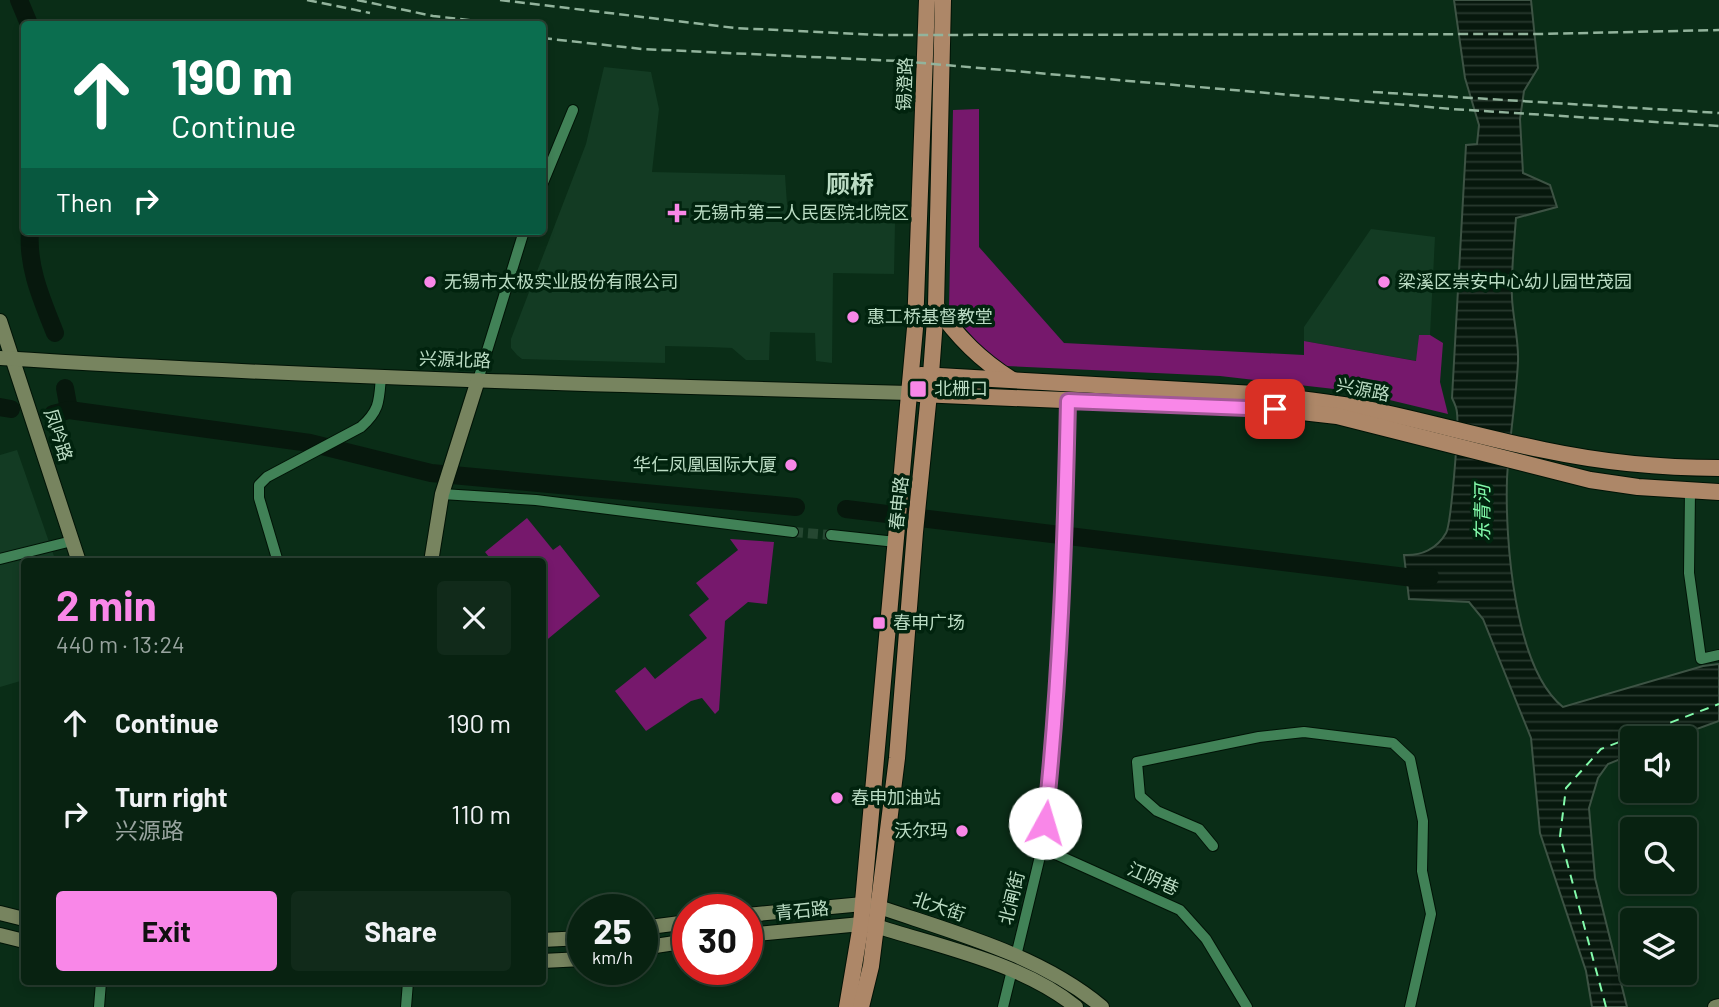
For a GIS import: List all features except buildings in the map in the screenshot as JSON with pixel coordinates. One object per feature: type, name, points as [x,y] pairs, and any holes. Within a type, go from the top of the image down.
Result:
[{"type":"main road","name":"锡澄路","points":[[921,170],[927,0]]},
{"type":"main road","name":"春申路","points":[[871,905],[897,758],[931,374],[936,306],[943,0]]},
{"type":"main road","name":"春申路","points":[[847,1007],[869,925],[871,905],[897,534],[915,328],[921,170]]},
{"type":"main road","points":[[936,306],[966,345],[986,363],[1013,380]]},
{"type":"main road","name":"凤吟路","points":[[0,321],[6,358],[78,558]]},
{"type":"main road","name":"兴源北路","points":[[6,358],[228,371],[909,393]]},
{"type":"main road","name":"兴源路","points":[[911,375],[931,374],[1255,394],[1366,409],[1433,433]]},
{"type":"main road","points":[[432,558],[443,489],[478,380]]},
{"type":"main road","name":"兴源路","points":[[909,393],[1275,409],[1337,416],[1592,459],[1688,468],[1719,468]]},
{"type":"main road","points":[[1433,433],[1590,480],[1638,487],[1719,492]]},
{"type":"main road","name":"北大街","points":[[763,914],[871,905],[1084,992],[1102,1007]]},
{"type":"main road","points":[[0,913],[21,918]]},
{"type":"main road","name":"春申路","points":[[861,1007],[872,966],[869,925]]},
{"type":"main road","name":"北大街","points":[[869,925],[1014,963],[1076,1007]]},
{"type":"main road","name":"青石路","points":[[763,934],[869,925]]},
{"type":"main road","points":[[0,935],[21,941]]},
{"type":"main road","points":[[546,940],[567,939]]},
{"type":"main road","points":[[546,961],[567,960]]},
{"type":"street","points":[[546,175],[573,110]]},
{"type":"street","points":[[478,380],[523,235]]},
{"type":"street","points":[[277,558],[259,498],[259,485],[267,477],[361,427],[373,416],[379,405],[381,376]]},
{"type":"street","name":"北闸街","points":[[1003,1007],[1042,848],[1051,773],[1065,555],[1068,401]]},
{"type":"street","points":[[443,489],[793,532]]},
{"type":"street","points":[[1690,491],[1689,573],[1701,659],[1719,655]]},
{"type":"street","points":[[831,535],[897,534]]},
{"type":"street","points":[[0,559],[72,541]]},
{"type":"street","points":[[1213,846],[1199,829],[1157,811],[1140,796],[1137,762],[1259,737],[1304,732],[1393,743],[1410,759],[1417,786],[1423,821],[1422,871],[1431,914],[1410,1007]]},
{"type":"street","name":"江阴巷","points":[[1042,848],[1180,910],[1206,939],[1247,1007]]},
{"type":"street","points":[[99,1007],[101,985]]},
{"type":"street","points":[[406,1007],[408,985]]},
{"type":"shaded area","name":"无锡市第二人民医院北院区","points":[[604,67],[651,72],[659,109],[652,172],[785,175],[787,204],[803,223],[895,223],[894,274],[833,273],[832,363],[816,361],[815,333],[770,332],[769,360],[746,360],[732,348],[665,346],[665,363],[522,359],[511,348],[511,339],[586,144]]},
{"type":"shaded area","points":[[979,109],[979,247],[1064,343],[1304,355],[1304,341],[1416,361],[1419,335],[1430,335],[1443,343],[1440,382],[1448,414],[1352,391],[1220,376],[1006,366],[985,351],[949,310],[953,110]]},
{"type":"shaded area","name":"梁溪区崇安中心幼儿园世茂园","points":[[1371,229],[1435,237],[1430,335],[1419,335],[1417,361],[1304,341],[1304,327]]},
{"type":"shaded area","points":[[17,450],[55,558],[21,558],[21,681],[0,687],[0,455]]},
{"type":"shaded area","points":[[527,518],[553,550],[560,545],[600,596],[546,641],[546,558],[490,558],[485,552]]},
{"type":"shaded area","points":[[730,539],[774,542],[767,604],[748,602],[725,621],[719,710],[715,714],[702,698],[691,701],[646,731],[615,691],[645,667],[655,679],[707,638],[689,615],[709,599],[696,583],[738,550]]},
{"type":"water","name":"东青河","points":[[1454,0],[1531,0],[1538,68],[1524,91],[1520,119],[1523,173],[1550,185],[1557,207],[1516,218],[1512,298],[1518,362],[1507,504],[1516,601],[1533,663],[1546,688],[1563,707],[1703,666],[1719,664],[1719,721],[1697,729],[1697,726],[1620,726],[1620,759],[1608,764],[1598,778],[1589,808],[1595,878],[1627,1007],[1592,1007],[1586,971],[1540,833],[1531,738],[1483,619],[1469,602],[1409,599],[1404,555],[1428,550],[1438,543],[1446,533],[1450,513],[1456,455],[1457,413],[1452,398],[1466,145],[1477,144],[1479,125],[1465,78]]},
{"type":"waterway","points":[[19,0],[28,21]]},
{"type":"waterway","points":[[30,235],[33,270],[55,333]]},
{"type":"waterway","points":[[65,388],[69,410]]},
{"type":"waterway","points":[[0,407],[11,409]]},
{"type":"waterway","points":[[53,414],[69,410],[310,443],[431,473],[796,507]]},
{"type":"waterway","points":[[846,509],[1414,578],[1430,577]]},
{"type":"ferry route","points":[[1606,1007],[1560,836],[1566,788],[1601,749],[1719,704]]},
{"type":"tunnel","points":[[793,532],[831,535]]},
{"type":"railway","points":[[307,0],[370,13]]},
{"type":"railway","points":[[357,0],[433,16],[477,21]]},
{"type":"railway","points":[[500,0],[735,28],[881,35],[1540,34],[1719,30]]},
{"type":"railway","points":[[546,38],[642,49],[899,61],[1452,109],[1719,126]]},
{"type":"railway","points":[[1373,92],[1719,113]]},
{"type":"place","name":"无锡市第二人民医院北院区","points":[[677,213]]},
{"type":"place","name":"无锡市太极实业股份有限公司","points":[[430,282]]},
{"type":"place","name":"梁溪区崇安中心幼儿园世茂园","points":[[1384,282]]},
{"type":"place","name":"惠工桥基督教堂","points":[[853,317]]},
{"type":"place","name":"北栅口","points":[[918,389]]},
{"type":"place","name":"华仁凤凰国际大厦","points":[[791,465]]},
{"type":"place","name":"春申广场","points":[[879,623]]},
{"type":"place","name":"春申加油站","points":[[837,798]]},
{"type":"place","name":"沃尔玛","points":[[962,831]]},
{"type":"district","name":"顾桥","points":[[850,185]]},
{"type":"route","points":[[1045,823],[1051,773],[1065,555],[1068,401],[1275,409]]}]
